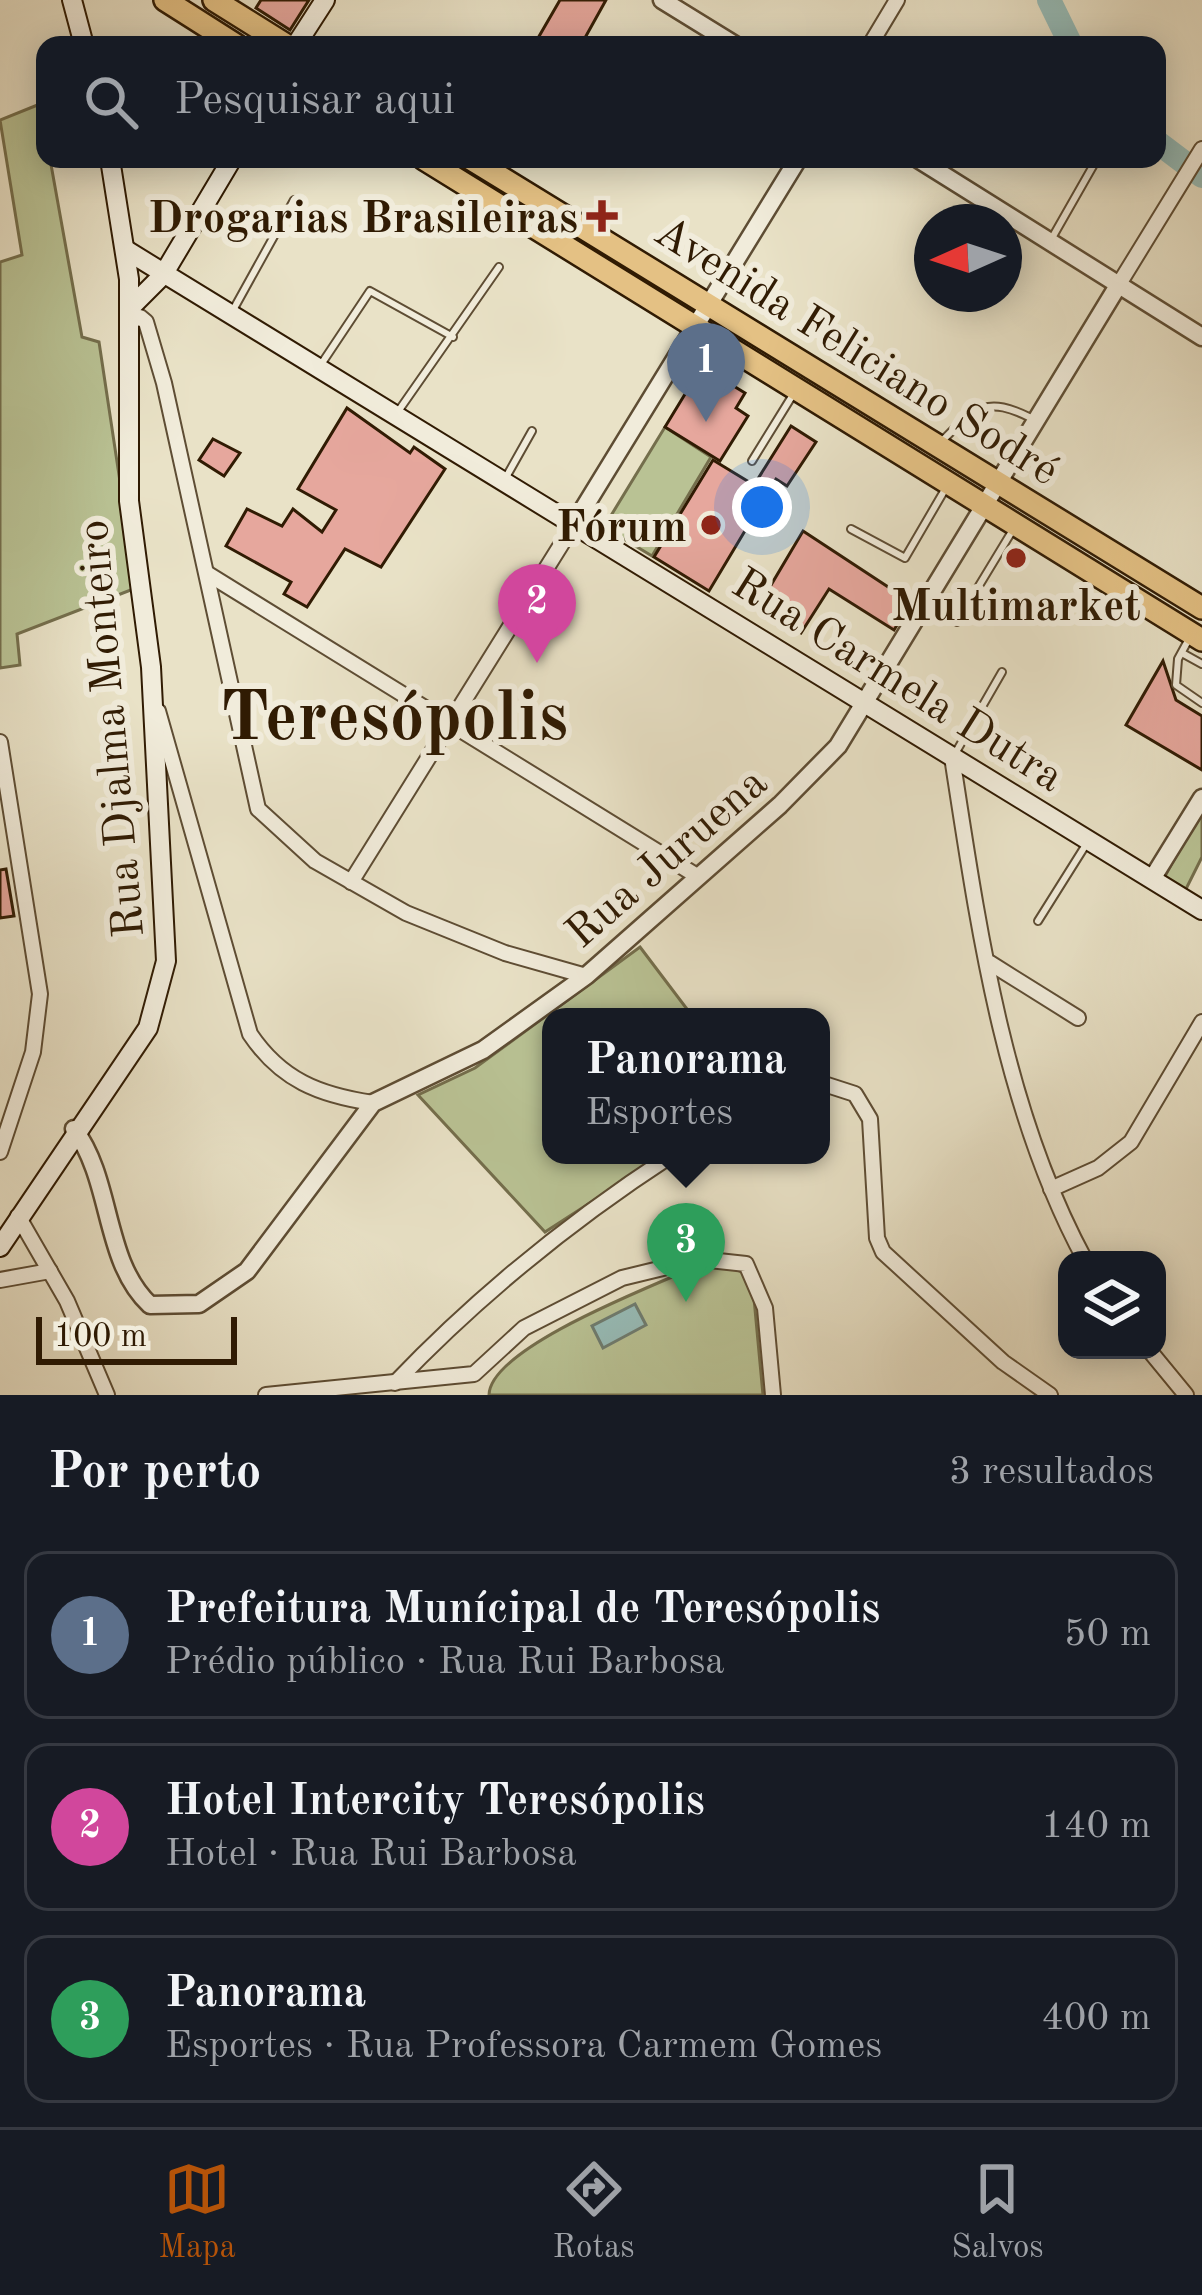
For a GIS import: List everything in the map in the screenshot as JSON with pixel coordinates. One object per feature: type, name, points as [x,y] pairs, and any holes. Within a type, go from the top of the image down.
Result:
[{"type":"main road","points":[[72,0],[82,36]]},
{"type":"main road","points":[[165,0],[222,36]]},
{"type":"main road","points":[[214,0],[272,36]]},
{"type":"main road","points":[[302,36],[325,0]]},
{"type":"main road","name":"Rua Djalma Monteiro","points":[[0,1246],[74,1130],[134,1052],[160,997],[166,925],[152,694],[129,501],[126,250],[112,168]]},
{"type":"main road","points":[[130,315],[164,275],[227,168]]},
{"type":"main road","name":"Avenida Feliciano Sodré","points":[[440,168],[982,503],[1192,642]]},
{"type":"main road","points":[[474,188],[477,168]]},
{"type":"main road","name":"Avenida Feliciano Sodré","points":[[485,168],[707,300],[1202,608]]},
{"type":"main road","name":"Rua Carmela Dutra","points":[[126,250],[1202,910]]},
{"type":"street","points":[[662,0],[720,36]]},
{"type":"street","points":[[875,36],[897,0]]},
{"type":"street","points":[[1119,284],[1202,148]]},
{"type":"street","points":[[351,882],[792,168]]},
{"type":"street","points":[[932,168],[1202,337]]},
{"type":"street","name":"Rua Juruena","points":[[74,1130],[95,1163],[132,1284],[150,1305],[179,1308],[219,1294],[248,1271],[374,1102],[483,1050],[586,976],[815,771],[867,704],[982,503],[1119,284]]},
{"type":"street","points":[[130,315],[146,322],[208,574],[258,809],[287,840],[351,882],[441,929],[586,976]]},
{"type":"street","points":[[208,574],[698,876]]},
{"type":"street","points":[[152,694],[250,1034],[264,1056],[296,1082],[374,1102]]},
{"type":"street","points":[[0,742],[40,994],[33,1052],[0,1152]]},
{"type":"street","points":[[952,757],[1015,1076],[1051,1189],[1080,1251]]},
{"type":"street","points":[[1152,879],[1202,798]]},
{"type":"street","points":[[990,963],[1078,1018]]},
{"type":"street","points":[[1051,1189],[1098,1168],[1131,1142],[1202,1022]]},
{"type":"street","points":[[830,1086],[855,1094],[870,1119],[877,1238],[883,1252],[1003,1361],[1050,1395]]},
{"type":"street","points":[[395,1383],[474,1302],[547,1240],[659,1164]]},
{"type":"street","points":[[18,1216],[50,1271],[107,1395]]},
{"type":"street","points":[[266,1395],[474,1373],[524,1328],[622,1278],[720,1258],[746,1264],[760,1287],[773,1395]]},
{"type":"street","points":[[0,1280],[50,1271]]},
{"type":"street","points":[[1156,1359],[1186,1395]]},
{"type":"street","points":[[470,1395],[474,1373]]},
{"type":"lane","points":[[1051,242],[1092,168]]},
{"type":"lane","points":[[230,315],[294,200]]},
{"type":"lane","points":[[395,416],[407,392],[453,337],[499,267]]},
{"type":"lane","points":[[318,369],[370,291],[453,337]]},
{"type":"lane","points":[[752,461],[796,389]]},
{"type":"lane","points":[[940,443],[983,406],[1004,404],[1034,420]]},
{"type":"lane","points":[[504,482],[532,431]]},
{"type":"lane","points":[[851,529],[905,558],[949,483]]},
{"type":"lane","points":[[957,622],[1016,525]]},
{"type":"lane","points":[[1192,642],[1202,664]]},
{"type":"lane","points":[[1192,642],[1176,685],[1202,703]]},
{"type":"lane","points":[[952,757],[1002,672]]},
{"type":"lane","points":[[1038,921],[1089,840]]},
{"type":"green space","points":[[36,106],[36,168],[52,168],[82,337],[99,342],[136,588],[17,634],[20,665],[0,668],[0,262],[22,255],[0,120]]},
{"type":"green space","points":[[665,427],[711,457],[652,556],[604,527]]},
{"type":"green space","points":[[1202,808],[1202,857],[1186,889],[1164,878]]},
{"type":"green space","points":[[640,947],[686,1008],[557,1008]]},
{"type":"green space","points":[[542,1019],[542,1164],[650,1164],[545,1232],[418,1095],[475,1068]]},
{"type":"green space","points":[[714,1259],[752,1277],[763,1395],[489,1395],[497,1376],[549,1335]]},
{"type":"water","points":[[635,1304],[646,1325],[603,1348],[592,1326]]},
{"type":"building","points":[[261,0],[309,0],[290,30],[256,8]]},
{"type":"building","points":[[560,0],[606,0],[586,36],[539,36]]},
{"type":"building","points":[[714,374],[745,393],[736,408],[748,416],[720,461],[665,427],[696,376],[709,384]]},
{"type":"building","points":[[347,408],[410,453],[414,447],[445,469],[381,567],[345,549],[307,607],[284,594],[291,582],[226,546],[247,509],[282,526],[293,509],[322,532],[336,510],[298,489]]},
{"type":"building","name":"Fórum","points":[[791,426],[816,442],[787,486],[776,479],[709,591],[654,557],[713,460],[754,485]]},
{"type":"building","points":[[213,439],[240,453],[224,476],[199,460]]},
{"type":"building","points":[[803,531],[911,602],[894,630],[829,589],[801,633],[758,607]]},
{"type":"building","points":[[1163,661],[1176,700],[1202,716],[1202,770],[1126,725]]},
{"type":"building","points":[[6,869],[14,916],[0,918],[0,870]]},
{"type":"waterway","points":[[1049,0],[1067,36]]},
{"type":"waterway","points":[[1166,149],[1202,176]]},
{"type":"place","name":"Drogarias Brasileiras","points":[[602,216]]},
{"type":"place","name":"Prefeitura Munícipal de Teresópolis","points":[[706,422]]},
{"type":"place","name":"Fórum","points":[[711,525]]},
{"type":"place","name":"Multimarket","points":[[1016,558]]},
{"type":"place","name":"Hotel Intercity Teresópolis","points":[[537,663]]},
{"type":"place","name":"Panorama","points":[[686,1302]]},
{"type":"district","name":"Teresópolis","points":[[394,715]]}]
